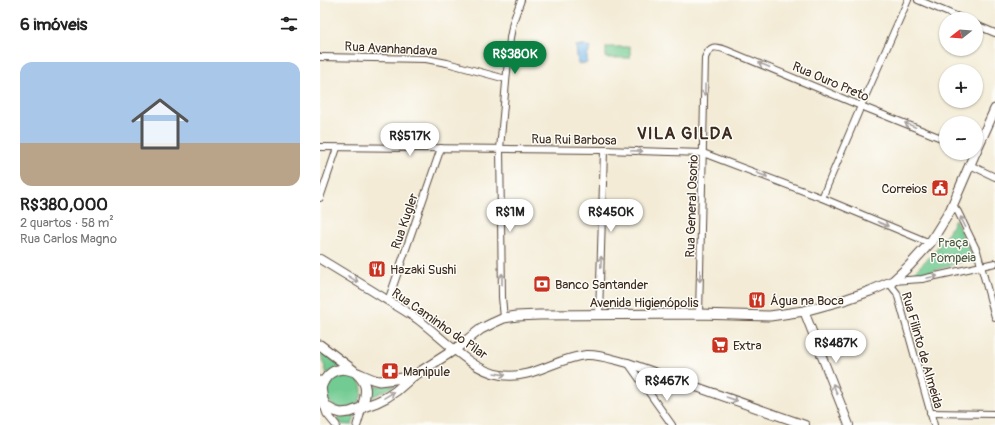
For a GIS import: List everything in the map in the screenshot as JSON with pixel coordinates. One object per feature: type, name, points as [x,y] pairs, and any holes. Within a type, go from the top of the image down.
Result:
[{"type":"main road","points":[[983,136],[995,109]]},
{"type":"main road","points":[[891,282],[930,244],[950,211],[972,160]]},
{"type":"main road","name":"Rua Caminho do Pilar","points":[[320,259],[418,319],[454,350],[488,371],[501,375],[519,376],[533,373],[575,357],[587,355],[600,356],[628,363],[805,425]]},
{"type":"main road","name":"Avenida Higienópolis","points":[[362,408],[387,397],[412,377],[454,350],[481,329],[504,318],[539,315],[699,314],[770,316],[804,311],[844,300],[891,282]]},
{"type":"main road","points":[[804,311],[849,425]]},
{"type":"main road","points":[[320,346],[356,372],[366,388],[362,408],[345,414],[330,409],[323,400],[320,385],[333,371],[344,369],[356,372]]},
{"type":"main road","name":"Avenida Higienópolis","points":[[356,372],[379,381],[412,377]]},
{"type":"street","points":[[504,318],[502,297],[500,149],[512,30],[521,0]]},
{"type":"street","points":[[822,198],[908,0]]},
{"type":"street","points":[[918,0],[946,12]]},
{"type":"street","points":[[983,28],[995,33]]},
{"type":"street","name":"Rua Ouro Preto","points":[[708,51],[713,47],[720,47],[939,137]]},
{"type":"street","name":"Rua General Osorio","points":[[699,314],[705,58],[708,51]]},
{"type":"street","name":"Rua Avanhandava","points":[[320,57],[426,59],[447,63],[506,79]]},
{"type":"street","name":"Rua Rui Barbosa","points":[[320,147],[604,150],[703,153],[822,198],[930,244]]},
{"type":"street","points":[[320,198],[337,148]]},
{"type":"street","name":"Rua Kugler","points":[[388,301],[440,148]]},
{"type":"street","points":[[599,315],[604,150]]},
{"type":"street","points":[[970,165],[995,177]]},
{"type":"street","points":[[952,204],[958,212],[974,244],[982,266],[995,317]]},
{"type":"street","name":"Avenida Higienópolis","points":[[891,282],[922,279],[995,263]]},
{"type":"street","name":"Rua Filinto de Almeida","points":[[891,282],[897,293],[934,425]]},
{"type":"street","points":[[628,363],[672,425]]},
{"type":"street","points":[[647,390],[653,378],[657,374]]},
{"type":"street","points":[[323,400],[327,414],[336,425]]},
{"type":"street","points":[[360,423],[362,408]]},
{"type":"street","points":[[930,413],[995,414]]},
{"type":"green space","points":[[606,47],[630,47],[630,58],[606,58]]},
{"type":"green space","name":"Praça Pompeia","points":[[955,219],[973,258],[920,275],[911,275],[942,242]]},
{"type":"green space","points":[[322,352],[341,366],[327,374],[321,355]]},
{"type":"green space","points":[[344,373],[357,378],[362,391],[357,404],[344,409],[331,404],[326,391],[331,378]]},
{"type":"green space","points":[[398,384],[370,398],[371,392],[368,385],[376,386]]},
{"type":"green space","points":[[356,414],[352,425],[341,424],[337,419],[338,417],[346,417]]},
{"type":"water","points":[[584,45],[591,48],[587,56],[587,63],[578,64],[576,46]]},
{"type":"place","name":"Correios","points":[[940,188]]},
{"type":"place","name":"Hazaki Sushi","points":[[377,269]]},
{"type":"place","name":"Banco Santander","points":[[542,284]]},
{"type":"place","name":"Água na Boca","points":[[757,300]]},
{"type":"place","name":"Extra","points":[[720,345]]},
{"type":"place","name":"Manipule","points":[[390,371]]},
{"type":"district","name":"VILA GILDA","points":[[685,133]]}]
